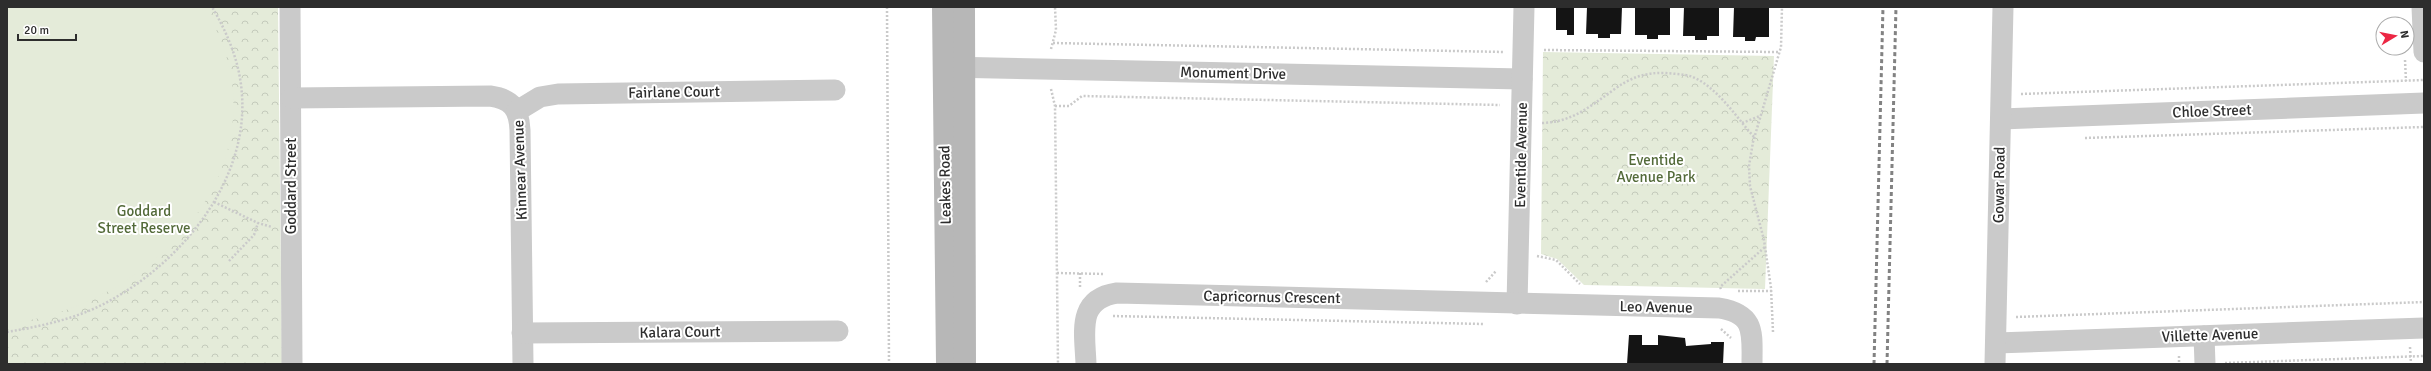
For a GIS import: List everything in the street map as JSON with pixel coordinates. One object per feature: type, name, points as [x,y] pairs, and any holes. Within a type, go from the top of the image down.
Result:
[{"type":"main road","name":"Leakes Road","points":[[943,7],[947,364]]},
{"type":"main road","name":"Leakes Road","points":[[964,7],[965,364]]},
{"type":"street","name":"Goddard Street","points":[[290,7],[292,364]]},
{"type":"street","name":"Eventide Avenue","points":[[1517,304],[1524,7]]},
{"type":"street","name":"Gowar Road","points":[[1995,364],[2003,7]]},
{"type":"street","points":[[2422,7],[2424,52]]},
{"type":"street","name":"Monument Drive","points":[[944,67],[1522,79]]},
{"type":"street","name":"Fairlane Court","points":[[517,111],[540,97],[558,94],[835,90]]},
{"type":"street","name":"Kinnear Avenue","points":[[291,98],[490,96],[507,101],[517,111],[520,130],[522,364]]},
{"type":"street","name":"Chloe Street","points":[[2001,119],[2424,103]]},
{"type":"street","name":"Capricornus Crescent","points":[[1086,364],[1087,311],[1096,300],[1104,295],[1117,293],[1517,304]]},
{"type":"street","name":"Leo Avenue","points":[[1517,304],[1721,295],[1734,310],[1743,316],[1750,325],[1752,334],[1752,364]]},
{"type":"street","name":"Villette Avenue","points":[[1996,343],[2424,328]]},
{"type":"street","name":"Kalara Court","points":[[522,333],[838,331]]},
{"type":"street","points":[[2204,336],[2205,364]]},
{"type":"path","points":[[7,332],[68,318],[112,300],[156,269],[180,247],[201,224],[214,202],[233,157],[242,108],[239,74],[232,48],[226,30],[212,7]]},
{"type":"path","points":[[887,7],[889,364]]},
{"type":"path","points":[[1056,7],[1056,30],[1046,69],[1055,106],[1058,364]]},
{"type":"path","points":[[1772,339],[1772,291],[1765,248],[1750,186],[1749,166],[1754,137],[1778,52],[1781,47],[1782,7]]},
{"type":"path","points":[[1053,43],[1523,53],[1544,48],[1778,52]]},
{"type":"path","points":[[1542,123],[1571,118],[1586,111],[1622,84],[1636,76],[1661,73],[1684,75],[1696,79],[1716,95],[1754,137]]},
{"type":"path","points":[[2020,94],[2424,80]]},
{"type":"path","points":[[1742,123],[1760,116]]},
{"type":"path","points":[[2082,138],[2424,127]]},
{"type":"path","points":[[214,202],[258,223],[276,228],[291,226]]},
{"type":"path","points":[[229,261],[254,235],[258,223]]},
{"type":"path","points":[[1721,329],[1720,287],[1765,248]]},
{"type":"path","points":[[1518,255],[1548,257],[1556,260],[1582,286]]},
{"type":"path","points":[[1478,282],[1486,282],[1496,273],[1496,267]]},
{"type":"path","points":[[1057,273],[1111,274]]},
{"type":"path","points":[[1736,291],[1772,291]]},
{"type":"path","points":[[2016,317],[2424,302]]},
{"type":"path","points":[[1713,329],[1721,329],[1731,338],[1731,345]]},
{"type":"path","points":[[2205,364],[2424,356]]},
{"type":"green space","name":"Goddard Street Reserve","points":[[7,7],[278,7],[282,364],[7,364]]},
{"type":"green space","points":[[7,7],[204,7],[228,63],[233,117],[222,168],[196,215],[160,255],[114,288],[62,311],[7,324]]},
{"type":"green space","name":"Eventide Avenue Park","points":[[1543,52],[1774,56],[1765,289],[1584,285],[1557,259],[1541,254]]},
{"type":"building","points":[[1556,7],[1574,7],[1574,35],[1567,35],[1567,30],[1556,30]]},
{"type":"building","points":[[1587,7],[1622,7],[1621,34],[1610,34],[1610,38],[1598,38],[1598,34],[1586,34]]},
{"type":"building","points":[[1635,7],[1670,7],[1670,35],[1658,35],[1658,39],[1647,39],[1647,35],[1635,35]]},
{"type":"building","points":[[1684,7],[1719,7],[1719,36],[1707,36],[1707,40],[1695,40],[1695,36],[1683,36]]},
{"type":"building","points":[[1734,7],[1769,7],[1769,37],[1756,37],[1755,41],[1745,41],[1745,37],[1733,37]]},
{"type":"building","points":[[1629,335],[1642,335],[1642,345],[1658,345],[1658,335],[1685,338],[1686,346],[1711,344],[1711,342],[1724,342],[1723,364],[1627,364]]},
{"type":"railway","points":[[1874,364],[1883,7]]},
{"type":"railway","points":[[1887,364],[1896,7]]}]
